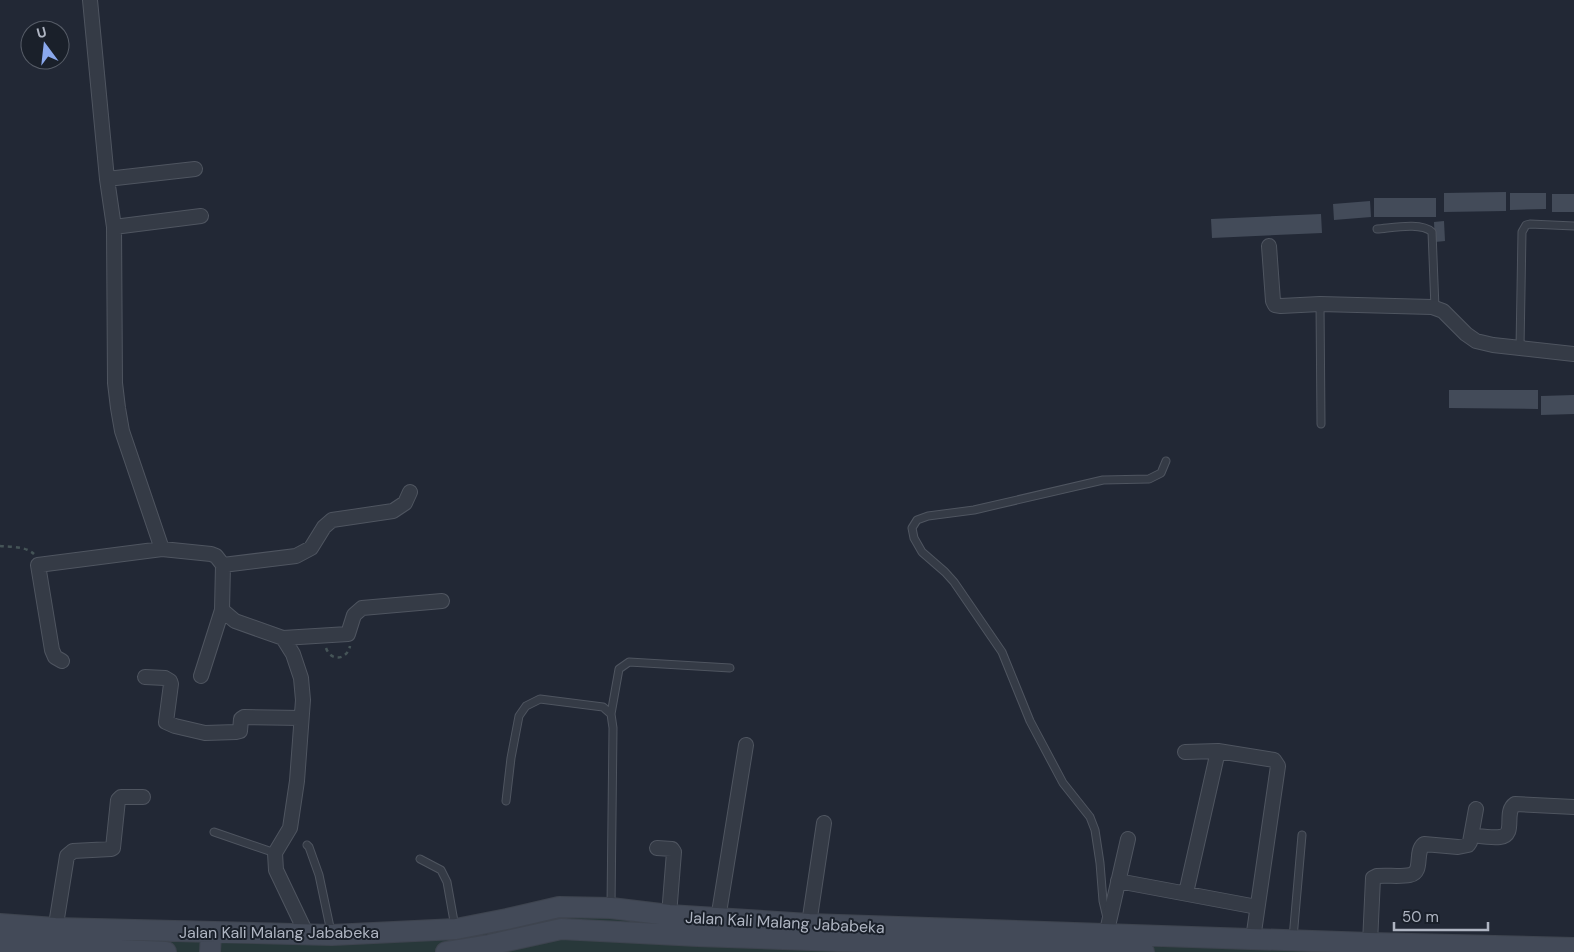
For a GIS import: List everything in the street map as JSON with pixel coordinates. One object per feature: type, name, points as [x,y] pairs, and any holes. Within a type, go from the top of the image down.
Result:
[{"type":"main road","name":"Jalan Kali Malang Jababeka","points":[[0,943],[54,938],[210,942],[307,934],[332,935],[456,929],[559,907],[611,908],[718,919],[809,924],[1108,927],[1253,939],[1574,948]]},
{"type":"main road","points":[[610,930],[611,908]]},
{"type":"main road","name":"Jalan Kali Malang Jababeka","points":[[0,924],[54,938],[166,952]]},
{"type":"main road","name":"Jalan Kali Malang Jababeka","points":[[446,952],[489,945],[561,929],[610,930],[698,936],[1144,952]]},
{"type":"street","points":[[90,0],[107,179],[114,228],[118,408],[122,432],[162,549]]},
{"type":"street","points":[[107,179],[195,168]]},
{"type":"street","points":[[114,228],[201,216]]},
{"type":"street","points":[[1269,246],[1270,280],[1274,303],[1281,306],[1320,304],[1435,308],[1444,312],[1466,334],[1476,341],[1574,354]]},
{"type":"street","points":[[223,565],[301,554],[311,548],[324,527],[332,520],[393,511],[405,503],[410,492]]},
{"type":"street","points":[[62,661],[55,657],[52,650],[38,564],[162,549],[211,554],[216,556],[223,565],[222,610],[201,676]]},
{"type":"street","points":[[222,610],[235,621],[283,638],[348,634],[354,614],[362,608],[442,601]]},
{"type":"street","points":[[283,638],[293,654],[301,678],[303,700],[297,781],[290,828],[275,852],[276,870],[307,934]]},
{"type":"street","points":[[145,677],[165,678],[170,681],[166,722],[175,726],[206,733],[236,732],[240,731],[240,721],[244,717],[301,718]]},
{"type":"street","points":[[718,919],[746,745]]},
{"type":"street","points":[[1185,752],[1218,752],[1274,760],[1278,766],[1253,939]]},
{"type":"street","points":[[1186,893],[1218,752]]},
{"type":"street","points":[[54,938],[67,856],[73,851],[113,848],[118,800],[121,798],[143,797]]},
{"type":"street","points":[[1472,835],[1498,838],[1504,836],[1509,830],[1510,810],[1515,804],[1574,807]]},
{"type":"street","points":[[1370,943],[1373,878],[1377,876],[1410,875],[1415,872],[1418,868],[1422,845],[1462,847],[1468,845],[1472,835],[1476,809]]},
{"type":"street","points":[[809,924],[824,823]]},
{"type":"street","points":[[1108,927],[1128,838]]},
{"type":"street","points":[[657,848],[672,849],[674,852],[669,915]]},
{"type":"street","points":[[1118,881],[1257,907]]},
{"type":"lane","points":[[1520,348],[1522,232],[1526,225],[1530,224],[1574,226]]},
{"type":"lane","points":[[1378,229],[1417,227],[1428,229],[1432,232],[1435,308]]},
{"type":"lane","points":[[1320,304],[1321,424]]},
{"type":"lane","points":[[1108,927],[1103,901],[1095,830],[1090,817],[1063,783],[1030,721],[1002,652],[954,582],[946,572],[922,552],[914,538],[912,528],[917,520],[928,516],[974,510],[1103,480],[1149,479],[1161,473],[1166,461]]},
{"type":"lane","points":[[611,908],[614,728],[611,714],[619,669],[629,662],[730,668]]},
{"type":"lane","points":[[506,801],[511,758],[519,716],[526,706],[540,699],[603,706],[611,714]]},
{"type":"lane","points":[[214,832],[275,852]]},
{"type":"lane","points":[[1293,940],[1302,835]]},
{"type":"lane","points":[[307,845],[319,875],[332,935]]},
{"type":"lane","points":[[420,859],[441,870],[447,882],[456,929]]},
{"type":"path","points":[[0,546],[23,548],[31,551],[38,564]]},
{"type":"shaded area","points":[[559,907],[1574,952],[0,952],[55,928],[332,935]]},
{"type":"building","points":[[1506,192],[1506,211],[1444,212],[1444,193]]},
{"type":"building","points":[[1510,193],[1546,193],[1546,209],[1510,210]]},
{"type":"building","points":[[1552,194],[1574,194],[1574,212],[1552,212]]},
{"type":"building","points":[[1374,198],[1436,198],[1436,217],[1374,217]]},
{"type":"building","points":[[1370,201],[1371,217],[1334,220],[1333,204]]},
{"type":"building","points":[[1321,214],[1322,233],[1212,238],[1211,219]]},
{"type":"building","points":[[1444,221],[1445,241],[1435,242],[1434,222]]},
{"type":"building","points":[[1449,390],[1538,390],[1538,409],[1449,408]]},
{"type":"building","points":[[1574,395],[1574,414],[1541,415],[1541,396]]}]
